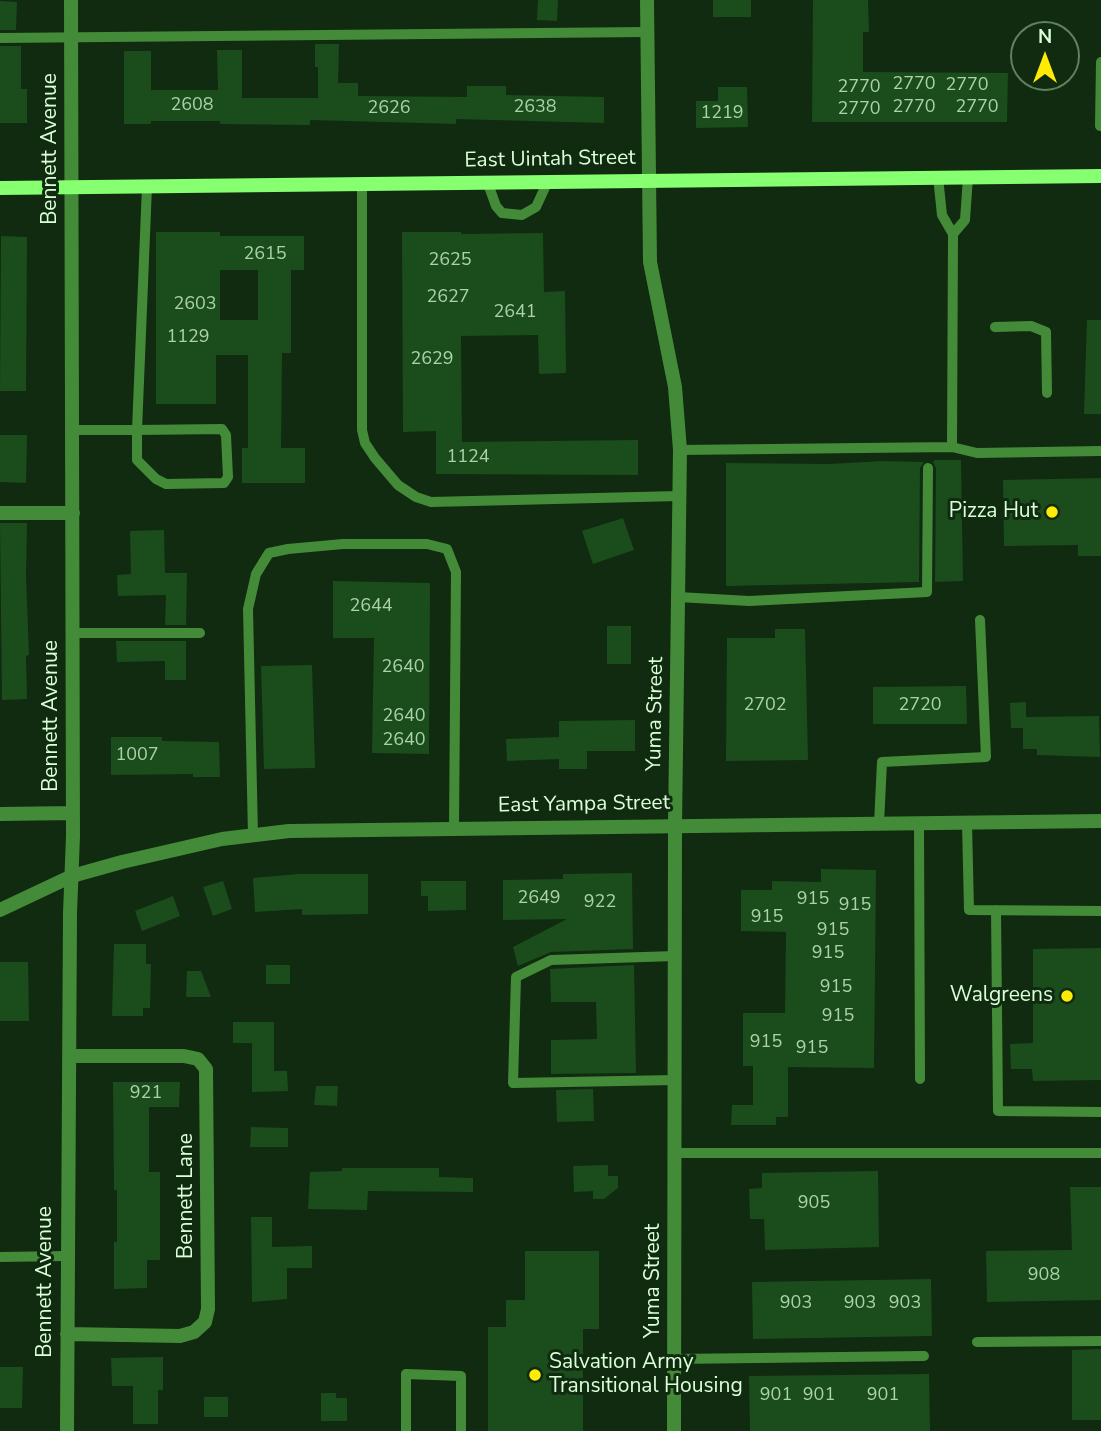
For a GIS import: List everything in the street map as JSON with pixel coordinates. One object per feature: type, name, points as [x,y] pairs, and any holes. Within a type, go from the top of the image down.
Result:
[{"type":"main road","name":"East Uintah Street","points":[[0,187],[1101,176]]},
{"type":"street","name":"Bennett Avenue","points":[[67,1431],[69,913],[73,814],[71,0]]},
{"type":"street","name":"Yuma Street","points":[[647,0],[650,262],[675,387],[680,450],[675,825],[674,1431]]},
{"type":"street","points":[[0,513],[73,513]]},
{"type":"street","points":[[0,814],[73,814]]},
{"type":"street","name":"East Yampa Street","points":[[0,910],[72,876],[175,848],[289,831],[1101,821]]},
{"type":"street","name":"Bennett Lane","points":[[67,1334],[180,1336],[194,1332],[205,1322],[208,1309],[206,1069],[198,1059],[184,1056],[69,1056]]},
{"type":"lane","points":[[0,38],[647,32]]},
{"type":"lane","points":[[1100,126],[1101,62]]},
{"type":"lane","points":[[938,177],[942,215],[953,234],[952,447]]},
{"type":"lane","points":[[953,234],[965,220],[968,177]]},
{"type":"lane","points":[[487,181],[496,206],[502,213],[522,215],[536,207],[548,181]]},
{"type":"lane","points":[[362,183],[362,430],[365,443],[398,485],[416,497],[431,502],[679,496]]},
{"type":"lane","points":[[73,430],[137,430],[222,429],[226,435],[228,477],[224,483],[166,484],[156,479],[137,460],[137,430],[147,186]]},
{"type":"lane","points":[[995,327],[1031,326],[1046,332],[1047,393]]},
{"type":"lane","points":[[680,450],[952,447],[977,453],[1101,451]]},
{"type":"lane","points":[[678,597],[749,601],[927,592],[928,468]]},
{"type":"lane","points":[[253,835],[248,609],[256,574],[269,553],[343,544],[427,544],[447,549],[456,572],[454,828]]},
{"type":"lane","points":[[879,824],[882,762],[986,757],[980,620]]},
{"type":"lane","points":[[73,633],[200,633]]},
{"type":"lane","points":[[967,823],[969,909],[1101,911]]},
{"type":"lane","points":[[919,824],[920,1079]]},
{"type":"lane","points":[[996,910],[998,1111],[1101,1112]]},
{"type":"lane","points":[[675,956],[551,960],[516,977],[513,1083],[676,1080]]},
{"type":"lane","points":[[675,1153],[1101,1153]]},
{"type":"lane","points":[[0,1257],[68,1256]]},
{"type":"lane","points":[[977,1342],[1101,1342]]},
{"type":"lane","points":[[674,1359],[924,1356]]},
{"type":"lane","points":[[406,1431],[406,1374],[461,1376],[461,1431]]},
{"type":"building","points":[[538,0],[558,0],[557,21],[537,20]]},
{"type":"building","points":[[713,0],[751,0],[751,17],[713,17]]},
{"type":"building","points":[[813,0],[868,0],[869,32],[863,32],[863,72],[1008,73],[1007,122],[812,122]]},
{"type":"building","points":[[0,1],[17,2],[16,30],[0,30]]},
{"type":"building","points":[[315,44],[339,44],[338,83],[358,83],[358,96],[467,97],[467,86],[506,86],[506,95],[604,97],[604,123],[456,119],[456,124],[310,120],[310,125],[220,124],[220,121],[151,121],[151,124],[124,124],[124,51],[151,51],[151,90],[218,90],[217,50],[242,50],[242,98],[318,98]]},
{"type":"building","points":[[0,46],[21,46],[21,89],[27,89],[27,123],[0,123]]},
{"type":"building","points":[[718,87],[747,87],[748,127],[696,128],[696,101],[718,101]]},
{"type":"building","points":[[156,232],[220,232],[220,236],[304,236],[304,270],[291,270],[291,353],[282,353],[281,448],[305,448],[305,483],[242,483],[242,448],[248,448],[248,355],[216,355],[216,404],[156,404]],"holes":[[[220,270],[258,270],[258,320],[220,320]]]},
{"type":"building","points":[[402,232],[543,233],[544,292],[565,291],[566,373],[539,374],[538,335],[461,336],[462,442],[638,440],[638,475],[436,474],[436,431],[403,432]]},
{"type":"building","points":[[1,236],[27,237],[26,391],[0,391]]},
{"type":"building","points":[[1087,320],[1101,320],[1101,414],[1084,414]]},
{"type":"building","points":[[0,435],[27,435],[26,483],[0,482]]},
{"type":"building","points":[[935,460],[961,460],[963,581],[935,582]]},
{"type":"building","points":[[924,462],[920,468],[919,582],[726,586],[726,463],[829,464]]},
{"type":"building","name":"Pizza Hut","points":[[1101,478],[1101,556],[1078,556],[1078,545],[1004,546],[1003,480]]},
{"type":"building","points":[[623,518],[634,550],[593,564],[582,531]]},
{"type":"building","points":[[0,523],[27,523],[27,699],[2,700]]},
{"type":"building","points":[[164,530],[165,573],[187,573],[186,625],[165,625],[166,595],[118,596],[117,575],[131,574],[130,531]]},
{"type":"building","points":[[333,581],[430,583],[429,754],[372,753],[374,638],[333,638]]},
{"type":"building","points":[[607,626],[631,626],[631,664],[607,664]]},
{"type":"building","points":[[775,629],[805,629],[808,760],[726,761],[727,638],[775,638]]},
{"type":"building","points":[[116,641],[186,641],[186,680],[165,680],[165,661],[117,662]]},
{"type":"building","points":[[312,665],[315,768],[264,769],[261,666]]},
{"type":"building","points":[[966,686],[967,724],[873,724],[873,687]]},
{"type":"building","points":[[1026,702],[1026,717],[1099,716],[1100,757],[1037,755],[1037,749],[1023,749],[1023,728],[1011,728],[1010,703]]},
{"type":"building","points":[[635,720],[635,751],[587,751],[587,769],[559,769],[559,759],[507,761],[506,739],[559,737],[559,721]]},
{"type":"building","points":[[111,737],[162,737],[162,741],[219,742],[220,777],[193,777],[193,774],[111,775]]},
{"type":"building","points":[[821,869],[876,870],[874,1068],[788,1067],[788,1117],[776,1117],[776,1125],[731,1125],[732,1105],[753,1105],[753,1066],[743,1066],[743,1013],[785,1013],[786,932],[741,931],[741,890],[772,890],[772,881],[821,882]]},
{"type":"building","points":[[632,873],[633,949],[551,952],[518,966],[513,947],[567,919],[503,920],[503,880],[563,879],[563,874]]},
{"type":"building","points":[[298,874],[368,874],[368,914],[302,915],[302,909],[255,912],[253,878]]},
{"type":"building","points":[[223,881],[232,909],[213,916],[203,887]]},
{"type":"building","points":[[421,881],[466,881],[466,910],[428,911],[428,896],[421,896]]},
{"type":"building","points":[[173,896],[180,916],[142,931],[135,911]]},
{"type":"building","points":[[114,944],[146,944],[146,964],[151,964],[150,1008],[143,1008],[143,1016],[112,1016]]},
{"type":"building","name":"Walgreens","points":[[1101,948],[1101,1080],[1033,1081],[1032,1069],[1011,1069],[1010,1044],[1033,1043],[1033,949]]},
{"type":"building","points":[[0,962],[28,962],[29,1021],[0,1021]]},
{"type":"building","points":[[266,965],[290,965],[290,984],[266,984]]},
{"type":"building","points":[[634,965],[636,1073],[551,1074],[551,1040],[597,1039],[596,1002],[551,1002],[550,969]]},
{"type":"building","points":[[187,971],[201,971],[211,997],[186,997]]},
{"type":"building","points":[[233,1022],[274,1022],[274,1071],[287,1071],[288,1091],[252,1092],[252,1043],[233,1043]]},
{"type":"building","points":[[113,1082],[180,1082],[179,1107],[149,1107],[149,1172],[160,1172],[160,1260],[147,1260],[147,1288],[114,1289],[117,1190],[114,1190]]},
{"type":"building","points":[[316,1086],[338,1086],[337,1106],[314,1105]]},
{"type":"building","points":[[593,1089],[594,1121],[557,1122],[556,1090]]},
{"type":"building","points":[[251,1127],[288,1128],[288,1147],[250,1147]]},
{"type":"building","points":[[608,1165],[608,1176],[618,1176],[618,1188],[604,1199],[593,1199],[593,1191],[574,1192],[573,1166]]},
{"type":"building","points":[[342,1168],[439,1168],[439,1177],[473,1178],[473,1192],[368,1191],[367,1210],[308,1209],[310,1172],[342,1171]]},
{"type":"building","points":[[878,1171],[879,1247],[765,1250],[764,1219],[750,1219],[749,1189],[762,1188],[762,1173]]},
{"type":"building","points":[[1070,1187],[1101,1187],[1101,1300],[987,1302],[986,1251],[1072,1250]]},
{"type":"building","points":[[251,1217],[272,1217],[272,1247],[312,1246],[312,1268],[287,1268],[287,1299],[252,1302]]},
{"type":"building","name":"Salvation Army Transitional Housing","points":[[525,1251],[599,1251],[599,1329],[583,1329],[583,1431],[488,1431],[488,1327],[506,1327],[506,1300],[525,1300]]},
{"type":"building","points":[[931,1279],[932,1336],[753,1339],[752,1282]]},
{"type":"building","points":[[1101,1349],[1101,1420],[1072,1420],[1072,1350]]},
{"type":"building","points":[[163,1357],[163,1390],[158,1390],[158,1424],[133,1424],[133,1386],[112,1386],[111,1358]]},
{"type":"building","points":[[0,1367],[23,1367],[22,1408],[0,1408]]},
{"type":"building","points":[[929,1374],[930,1431],[750,1431],[749,1376]]},
{"type":"building","points":[[321,1393],[336,1393],[336,1398],[347,1398],[347,1421],[321,1421]]},
{"type":"building","points":[[204,1397],[228,1397],[228,1417],[204,1417]]},
{"type":"place","name":"Pizza Hut","points":[[1052,512]]},
{"type":"place","name":"Walgreens","points":[[1067,996]]},
{"type":"place","name":"Salvation Army Transitional Housing","points":[[535,1375]]}]
